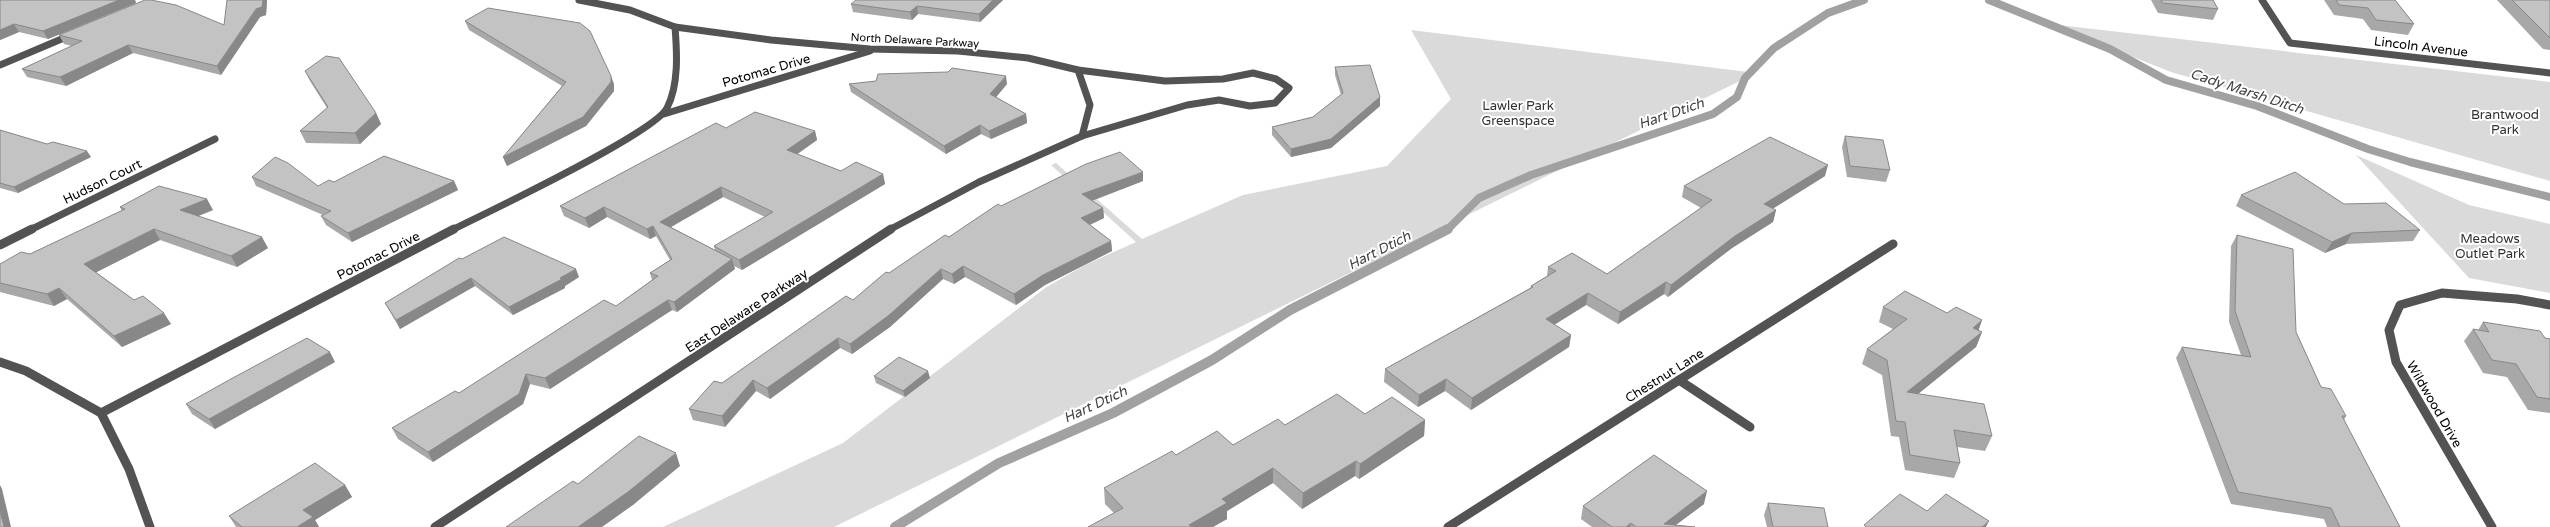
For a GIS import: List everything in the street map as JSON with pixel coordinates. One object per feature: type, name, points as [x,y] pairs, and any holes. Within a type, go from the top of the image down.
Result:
[{"type":"street","name":"North Delaware Parkway","points":[[579,0],[630,10],[675,27],[771,40],[875,49],[958,51],[1028,58],[1078,70],[1165,81],[1223,80],[1253,73]]},
{"type":"street","name":"Lincoln Avenue","points":[[2262,0],[2290,43],[2550,73]]},
{"type":"street","points":[[664,114],[673,87],[678,55],[675,27]]},
{"type":"street","points":[[0,64],[81,31]]},
{"type":"street","name":"Potomac Drive","points":[[101,413],[630,138],[664,114],[875,49]]},
{"type":"street","points":[[1078,70],[1090,105],[1082,136]]},
{"type":"street","name":"East Delaware Parkway","points":[[435,527],[888,231],[979,182],[1082,136],[1135,122],[1187,105],[1219,100],[1250,106],[1275,103],[1289,88],[1276,78],[1253,73]]},
{"type":"street","name":"Hudson Court","points":[[0,245],[215,139]]},
{"type":"street","name":"Chestnut Lane","points":[[1448,527],[1893,244]]},
{"type":"street","name":"Wildwood Drive","points":[[2492,527],[2396,362],[2389,330],[2400,305],[2442,293],[2517,299],[2550,305]]},
{"type":"street","points":[[0,362],[26,371],[101,413],[129,469],[150,527]]},
{"type":"street","points":[[1679,380],[1750,427]]},
{"type":"green space","name":"Brantwood Park","points":[[2050,24],[2550,82],[2550,181],[2171,72]]},
{"type":"green space","name":"Lawler Park Greenspace","points":[[1411,30],[1756,73],[834,527],[663,527],[843,443],[1045,288],[1085,265],[1136,242],[1051,165],[1056,163],[1142,239],[1243,195],[1387,166],[1451,99]]},
{"type":"green space","name":"Meadows Outlet Park","points":[[2356,155],[2469,205],[2550,224],[2550,293],[2469,278]]},
{"type":"building","points":[[0,0],[119,0],[43,31],[14,24],[0,30]]},
{"type":"building","points":[[145,0],[176,5],[224,25],[227,0],[263,0],[262,7],[256,9],[217,66],[128,45],[60,77],[22,69],[82,41],[59,35]]},
{"type":"building","points":[[856,0],[993,0],[979,14],[917,6],[910,12],[851,4]]},
{"type":"building","points":[[2161,0],[2213,0],[2218,9],[2162,3]]},
{"type":"building","points":[[2336,0],[2395,0],[2414,24],[2376,20],[2368,8],[2339,5]]},
{"type":"building","points":[[2512,0],[2550,0],[2550,38]]},
{"type":"building","points":[[488,8],[580,23],[590,31],[611,76],[611,82],[583,117],[503,157],[566,82],[465,21]]},
{"type":"building","points":[[326,56],[339,58],[376,113],[355,133],[300,131],[328,107],[305,71]]},
{"type":"building","points":[[1370,65],[1380,97],[1331,139],[1291,149],[1272,127],[1313,117],[1343,93],[1335,67]]},
{"type":"building","points":[[952,68],[1006,76],[990,94],[1026,114],[989,131],[980,125],[944,146],[849,84],[876,81],[878,74],[948,72]]},
{"type":"building","points":[[755,112],[815,131],[787,150],[841,171],[856,162],[883,174],[739,260],[714,246],[773,212],[721,187],[660,222],[732,259],[674,302],[668,300],[545,378],[526,374],[519,394],[428,452],[392,428],[455,391],[459,393],[604,300],[616,306],[658,276],[650,273],[672,259],[653,226],[647,229],[604,207],[585,218],[560,206],[716,123],[726,128]]},
{"type":"building","points":[[0,130],[47,144],[53,142],[87,151],[14,187],[0,183]]},
{"type":"building","points":[[1845,136],[1883,140],[1890,170],[1850,166]]},
{"type":"building","points":[[1770,137],[1828,165],[1764,204],[1776,210],[1735,236],[1671,285],[1666,282],[1620,312],[1588,293],[1546,319],[1571,335],[1472,398],[1446,379],[1419,395],[1385,369],[1533,287],[1531,286],[1556,271],[1548,267],[1572,253],[1607,274],[1712,200],[1684,186]]},
{"type":"building","points":[[1120,152],[1143,172],[1082,194],[1103,208],[1081,218],[1111,241],[1043,275],[1014,294],[963,266],[952,274],[941,269],[888,316],[850,344],[838,338],[767,388],[753,380],[722,416],[689,409],[714,381],[722,383],[846,296],[853,300],[886,272],[889,273],[945,235],[949,237],[998,204],[1001,206],[1086,164]]},
{"type":"building","points":[[384,156],[454,181],[348,233],[321,216],[331,211],[252,177],[275,157],[288,163],[318,186],[329,180],[334,182]]},
{"type":"building","points":[[2295,172],[2344,204],[2386,203],[2420,230],[2352,233],[2332,242],[2241,195]]},
{"type":"building","points":[[159,186],[207,199],[180,210],[262,237],[231,256],[154,229],[84,264],[134,300],[143,296],[164,313],[114,336],[59,288],[47,294],[0,283],[0,264],[21,252],[30,254],[125,209],[120,207]]},
{"type":"building","points":[[2237,235],[2293,249],[2296,332],[2321,387],[2331,389],[2346,416],[2342,416],[2400,527],[2340,527],[2331,508],[2238,492],[2182,347],[2251,357],[2235,311]]},
{"type":"building","points":[[504,237],[576,269],[560,278],[562,279],[509,307],[471,278],[396,320],[385,303],[459,258],[462,259]]},
{"type":"building","points":[[1905,291],[1947,313],[1956,307],[1982,320],[1973,328],[1982,332],[1907,392],[1984,404],[1992,436],[1954,430],[1960,463],[1910,455],[1905,422],[1896,421],[1887,360],[1867,349],[1907,319],[1883,307]]},
{"type":"building","points":[[2483,322],[2540,331],[2545,338],[2550,339],[2550,399],[2537,397],[2516,364],[2492,360],[2473,329],[2489,332]]},
{"type":"building","points":[[307,338],[330,352],[209,419],[186,404],[229,380]]},
{"type":"building","points":[[899,357],[928,371],[903,391],[874,376]]},
{"type":"building","points":[[1337,394],[1365,414],[1392,397],[1425,420],[1360,464],[1356,461],[1303,493],[1273,468],[1222,499],[1227,503],[1189,525],[1192,527],[1088,527],[1123,508],[1104,488],[1172,451],[1176,455],[1217,431],[1233,445],[1278,419],[1285,425]]},
{"type":"building","points":[[639,436],[676,453],[628,492],[578,527],[506,527],[573,481],[578,484]]},
{"type":"building","points":[[1654,455],[1707,491],[1664,524],[1695,527],[1636,527],[1631,523],[1626,527],[1612,527],[1583,506]]},
{"type":"building","points":[[315,463],[345,485],[303,510],[313,517],[297,527],[242,527],[229,516]]},
{"type":"building","points":[[1900,494],[1927,511],[1946,494],[1989,521],[1982,527],[1866,527],[1864,525]]},
{"type":"building","points":[[1768,503],[1824,508],[1828,527],[1773,527]]},
{"type":"building","points":[[0,511],[4,527],[0,527]]},
{"type":"waterway","name":"Hart Dtich","points":[[1448,229],[1479,198],[1531,175],[1713,114],[1737,97],[1745,78],[1774,48],[1828,13],[1864,0]]},
{"type":"waterway","name":"Cady Marsh Ditch","points":[[1989,0],[2110,49],[2166,80],[2257,106],[2368,149],[2410,162],[2550,197]]},
{"type":"waterway","name":"Hart Dtich","points":[[895,527],[999,463],[1113,413],[1212,360],[1290,310],[1448,229]]}]
